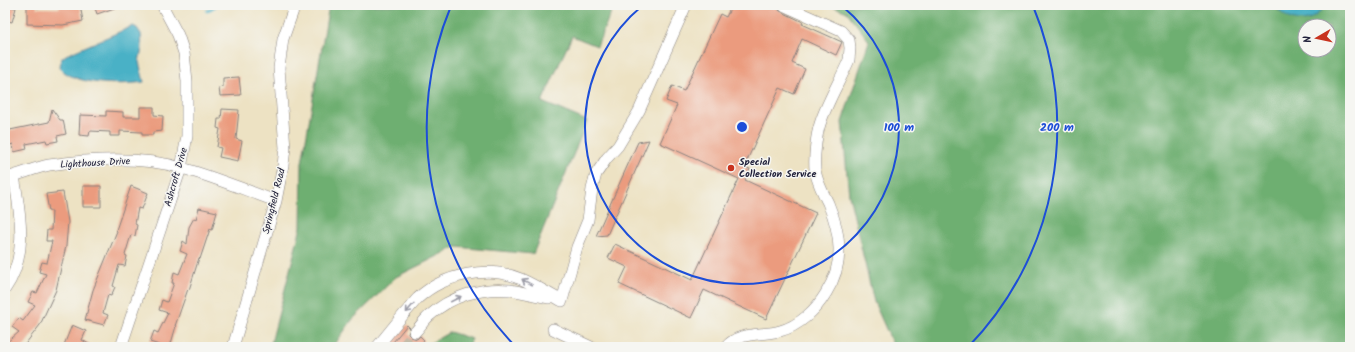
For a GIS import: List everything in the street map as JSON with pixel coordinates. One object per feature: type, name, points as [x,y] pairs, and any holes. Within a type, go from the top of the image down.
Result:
[{"type":"street","name":"Ashcroft Drive","points":[[121,347],[180,168],[187,136],[188,81],[184,53],[178,35],[162,5]]},
{"type":"street","name":"Springfield Road","points":[[233,347],[276,201],[283,165],[284,148],[279,68],[284,39],[295,5]]},
{"type":"street","points":[[562,301],[576,247],[588,220],[592,188],[596,174],[607,158],[618,146],[639,111],[686,5]]},
{"type":"street","points":[[726,347],[729,343],[742,337],[780,331],[797,323],[812,311],[826,293],[836,272],[839,256],[838,234],[832,212],[821,187],[816,170],[816,148],[820,125],[849,60],[849,40],[841,31],[783,5]]},
{"type":"street","name":"Lighthouse Drive","points":[[9,177],[47,166],[107,160],[149,162],[180,168],[276,201]]},
{"type":"street","points":[[5,289],[16,267],[22,229],[9,177]]},
{"type":"street","points":[[377,347],[418,298],[435,286],[456,277],[472,273],[486,272],[521,279],[562,301]]},
{"type":"street","points":[[415,332],[430,315],[449,302],[462,295],[480,291],[511,290],[562,301]]},
{"type":"street","points":[[553,329],[591,347]]},
{"type":"green space","points":[[329,5],[614,5],[597,46],[572,36],[542,102],[587,121],[533,254],[456,247],[396,277],[352,320],[333,347],[270,347],[301,227],[302,163]]},
{"type":"green space","points":[[830,5],[1275,5],[1278,10],[1303,18],[1297,18],[1297,58],[1337,58],[1337,18],[1311,18],[1327,5],[1350,5],[1350,347],[894,347],[874,302],[849,195],[842,122],[869,41],[847,12]]},
{"type":"green space","points":[[450,332],[472,339],[468,347],[425,347],[427,345]]},
{"type":"water","points":[[1275,5],[1327,5],[1312,18],[1297,18],[1297,20],[1286,16]]},
{"type":"water","points":[[133,26],[137,28],[141,34],[142,48],[139,62],[144,82],[112,84],[88,81],[67,74],[60,68],[61,59],[66,55]]},
{"type":"building","points":[[5,5],[16,8],[12,22],[5,20]]},
{"type":"building","points":[[27,5],[37,5],[37,8],[60,8],[59,5],[70,5],[70,7],[80,5],[83,21],[63,25],[27,24]]},
{"type":"building","points":[[94,5],[119,5],[120,6],[97,14]]},
{"type":"building","name":"Special Collection Service","points":[[732,5],[773,5],[780,11],[803,22],[802,24],[842,42],[836,55],[802,39],[792,63],[805,69],[794,94],[780,88],[744,167],[750,169],[745,180],[816,213],[766,319],[704,290],[691,318],[619,284],[627,267],[608,258],[615,244],[692,280],[739,179],[660,143],[677,105],[666,101],[672,86],[684,91],[720,14],[726,17]]},
{"type":"building","points":[[239,77],[241,95],[220,96],[219,88],[223,87],[223,78]]},
{"type":"building","points":[[140,107],[154,107],[154,115],[163,116],[162,131],[153,132],[153,135],[142,135],[142,132],[120,131],[120,136],[110,136],[110,132],[90,131],[89,136],[79,135],[80,115],[106,116],[106,111],[123,112],[123,117],[140,117]]},
{"type":"building","points":[[52,109],[60,120],[63,120],[66,134],[57,136],[58,141],[47,143],[46,140],[26,144],[27,149],[14,152],[13,144],[5,147],[5,131],[49,122]]},
{"type":"building","points":[[222,109],[239,110],[236,139],[242,141],[238,161],[219,157],[221,148],[217,147],[220,129],[217,128],[218,119],[221,119]]},
{"type":"building","points":[[649,140],[607,235],[596,236],[638,142]]},
{"type":"building","points":[[83,186],[101,186],[101,207],[83,207]]},
{"type":"building","points":[[131,186],[148,193],[142,209],[138,208],[135,224],[137,225],[135,236],[131,235],[125,255],[127,256],[125,266],[119,265],[113,286],[115,287],[111,296],[108,295],[103,313],[108,315],[104,325],[85,320],[93,290],[117,231],[116,230]]},
{"type":"building","points":[[63,192],[68,222],[66,246],[56,290],[40,325],[23,347],[5,347],[5,344],[19,332],[12,327],[19,318],[23,321],[35,305],[28,302],[33,292],[37,293],[46,274],[39,272],[42,262],[47,263],[52,241],[46,241],[47,230],[51,230],[52,211],[49,211],[46,194]]},
{"type":"building","points":[[199,208],[217,212],[212,230],[210,229],[175,326],[170,347],[165,347],[150,342],[154,331],[158,333],[168,313],[159,310],[162,300],[167,302],[174,283],[172,283],[174,272],[179,274],[187,254],[180,251],[183,241],[187,244],[189,227],[194,218],[196,219]]},
{"type":"building","points":[[72,325],[86,331],[82,340],[94,347],[68,347],[64,345]]},
{"type":"building","points":[[407,325],[410,328],[408,334],[411,337],[417,339],[420,336],[424,340],[419,347],[389,347]]},
{"type":"waterway","points":[[207,11],[217,5]]},
{"type":"tunnel","points":[[403,347],[415,332]]},
{"type":"place","name":"Special Collection Service","points":[[731,168]]}]
